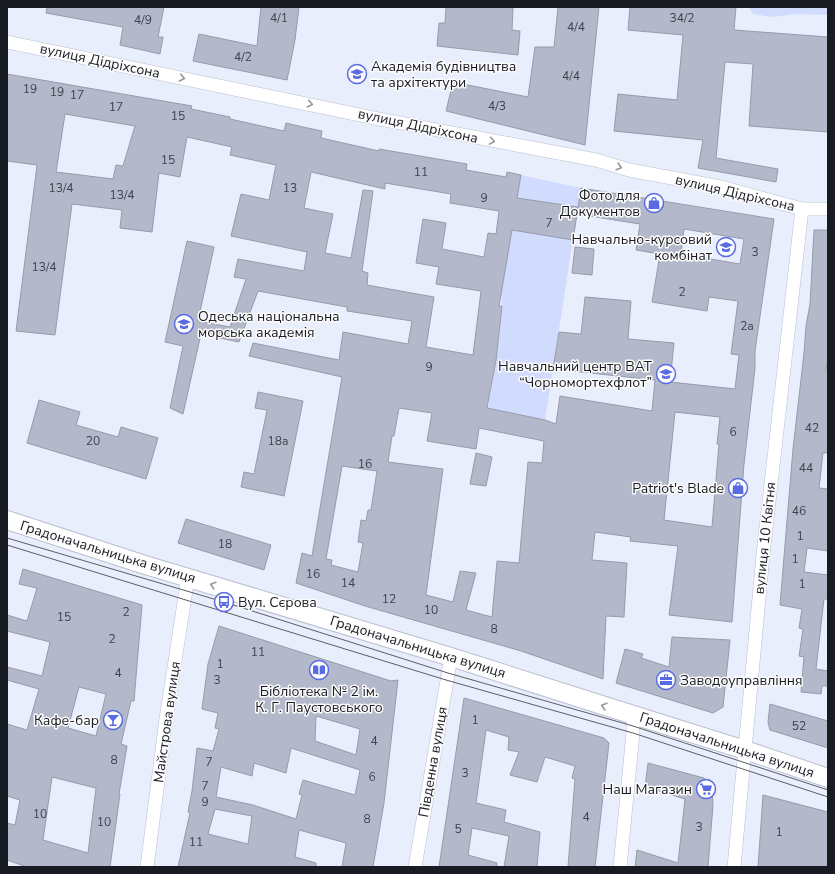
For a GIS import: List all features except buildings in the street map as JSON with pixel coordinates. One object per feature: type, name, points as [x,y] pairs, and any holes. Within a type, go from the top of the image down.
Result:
[{"type":"street","name":"вулиця Дідріхсона","points":[[7,42],[114,65],[255,92],[379,119],[596,160],[629,170],[721,187],[802,209],[828,209]]},
{"type":"street","name":"вулиця 10 Квітня","points":[[734,867],[763,555],[802,209]]},
{"type":"street","name":"Градоначальницька вулиця","points":[[7,520],[142,564],[450,656],[828,778]]},
{"type":"street","name":"Майстрова вулиця","points":[[147,867],[166,718],[188,577]]},
{"type":"street","name":"Південна вулиця","points":[[415,867],[450,656]]},
{"type":"street","points":[[620,867],[633,733],[633,715]]},
{"type":"shaded area","points":[[749,7],[828,7],[828,15],[797,14],[772,17],[753,14]]},
{"type":"shaded area","points":[[521,175],[581,188],[545,420],[488,409],[496,360],[502,306],[501,295]]},
{"type":"tram line","points":[[7,538],[224,602],[448,673],[633,726],[828,790]]},
{"type":"tram line","points":[[7,545],[446,680],[633,733],[828,797]]},
{"type":"place","name":"Академія будівництва та архітектури","points":[[357,74]]},
{"type":"place","name":"Фото для Документов","points":[[654,203]]},
{"type":"place","name":"Навчально-курсовий комбінат","points":[[726,247]]},
{"type":"place","name":"Одеська національна морська академія","points":[[184,324]]},
{"type":"place","name":"Навчальний центр ВАТ “Чорномортехфлот”","points":[[666,374]]},
{"type":"place","name":"Patriot's Blade","points":[[738,488]]},
{"type":"place","name":"Вул. Сєрова","points":[[224,602]]},
{"type":"place","name":"Бібліотека № 2 ім. К. Г. Паустовського","points":[[319,670]]},
{"type":"place","name":"Заводоуправління","points":[[666,680]]},
{"type":"place","name":"Кафе-бар","points":[[113,720]]},
{"type":"place","name":"Наш Магазин","points":[[706,789]]}]
